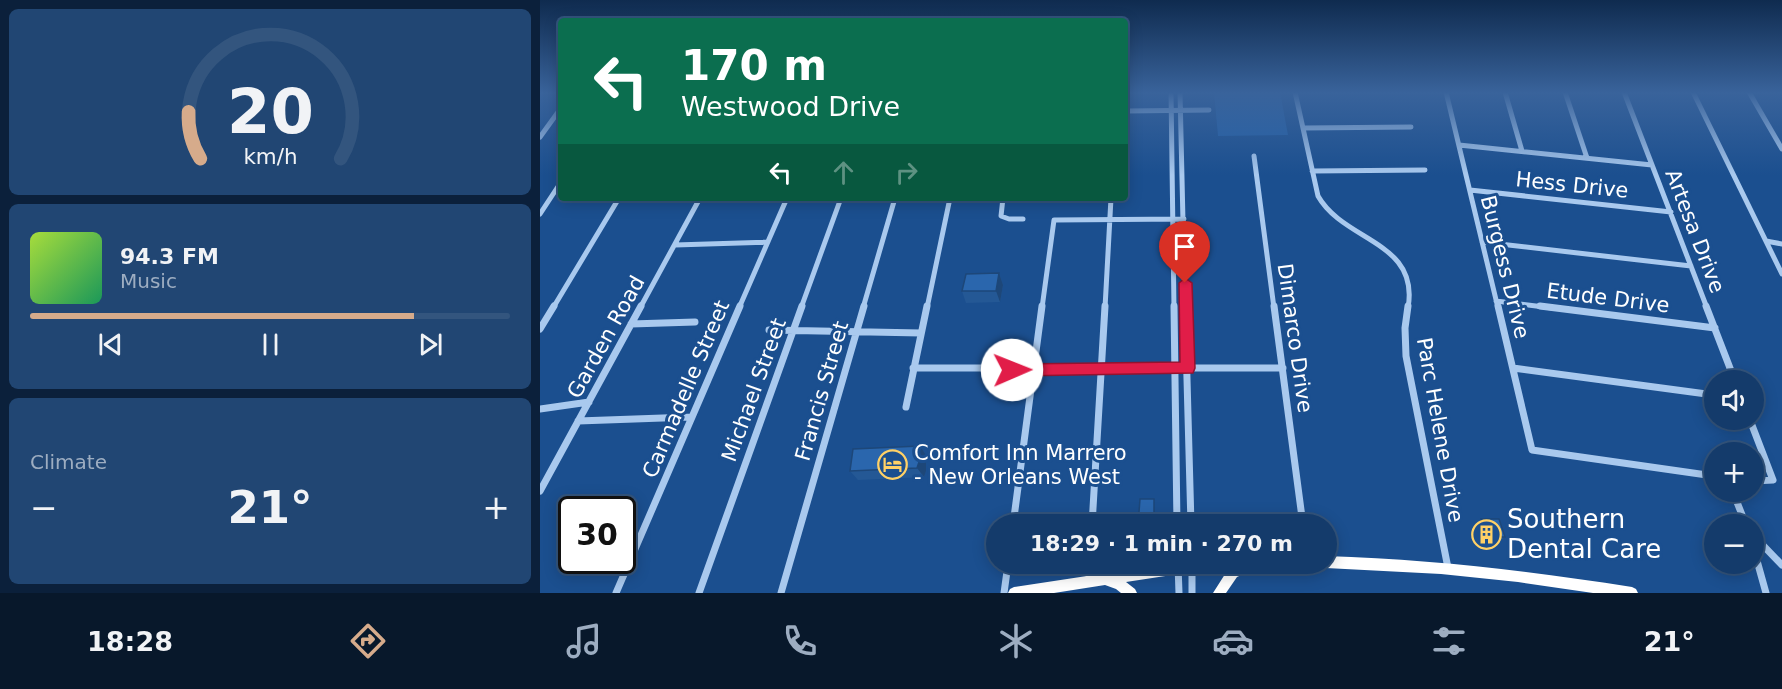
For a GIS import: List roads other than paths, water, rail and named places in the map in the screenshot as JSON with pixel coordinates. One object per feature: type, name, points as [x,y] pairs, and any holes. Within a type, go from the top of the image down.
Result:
[{"type":"highway","points":[[1337,563],[1448,568],[1632,593]]},
{"type":"highway","points":[[1014,593],[1127,574]]},
{"type":"highway","points":[[1219,593],[1232,574]]},
{"type":"highway","points":[[1102,578],[1119,584],[1131,593]]},
{"type":"street","points":[[540,137],[553,120]]},
{"type":"street","points":[[1171,120],[1177,514]]},
{"type":"street","points":[[1181,120],[1191,514]]},
{"type":"street","name":"Parc Helene Drive","points":[[1301,120],[1318,196],[1324,209],[1346,225],[1383,246],[1398,261],[1407,277],[1410,294],[1404,325],[1406,356],[1448,568]]},
{"type":"street","name":"Burgess Drive","points":[[1453,120],[1532,450],[1704,475]]},
{"type":"street","points":[[1513,120],[1522,151]]},
{"type":"street","points":[[1574,120],[1587,158]]},
{"type":"street","name":"Artesa Drive","points":[[1635,120],[1731,370]]},
{"type":"street","points":[[1706,120],[1782,274]]},
{"type":"street","points":[[1765,120],[1782,149]]},
{"type":"street","points":[[1303,128],[1411,127]]},
{"type":"street","points":[[1459,145],[1652,165]]},
{"type":"street","name":"Dimarco Drive","points":[[1254,156],[1302,514]]},
{"type":"street","points":[[1312,171],[1425,170]]},
{"type":"street","points":[[540,214],[558,187]]},
{"type":"street","name":"Hess Drive","points":[[1470,190],[1671,212]]},
{"type":"street","points":[[540,330],[617,201]]},
{"type":"street","name":"Garden Road","points":[[540,491],[698,201]]},
{"type":"street","name":"Carmadelle Street","points":[[616,593],[786,201]]},
{"type":"street","name":"Michael Street","points":[[699,593],[840,201]]},
{"type":"street","name":"Francis Street","points":[[781,593],[894,201]]},
{"type":"street","points":[[906,407],[949,201]]},
{"type":"street","points":[[1002,201],[1000,212],[1002,216],[1009,219],[1023,219]]},
{"type":"street","points":[[1093,514],[1112,201]]},
{"type":"street","points":[[1014,514],[1054,220],[1184,219]]},
{"type":"street","points":[[675,245],[768,242]]},
{"type":"street","points":[[1482,242],[1691,266]]},
{"type":"street","points":[[1766,242],[1782,243]]},
{"type":"street","name":"Etude Drive","points":[[1497,301],[1715,328]]},
{"type":"street","points":[[631,324],[695,322]]},
{"type":"street","points":[[769,330],[921,333]]},
{"type":"street","points":[[914,368],[1032,370],[1283,368]]},
{"type":"street","points":[[1513,368],[1704,394]]},
{"type":"street","points":[[540,409],[589,402]]},
{"type":"street","points":[[578,422],[691,417]]},
{"type":"street","points":[[1764,457],[1773,480],[1764,480]]},
{"type":"street","points":[[1764,546],[1782,565]]},
{"type":"street","points":[[1004,593],[1007,574]]},
{"type":"street","points":[[1089,574],[1089,580]]},
{"type":"street","points":[[1178,574],[1179,593]]},
{"type":"street","points":[[1192,574],[1192,593]]},
{"type":"street","points":[[1761,574],[1766,593]]},
{"type":"place","name":"Comfort Inn Marrero - New Orleans West","points":[[893,465]]},
{"type":"place","name":"Southern Dental Care","points":[[1486,534]]}]
